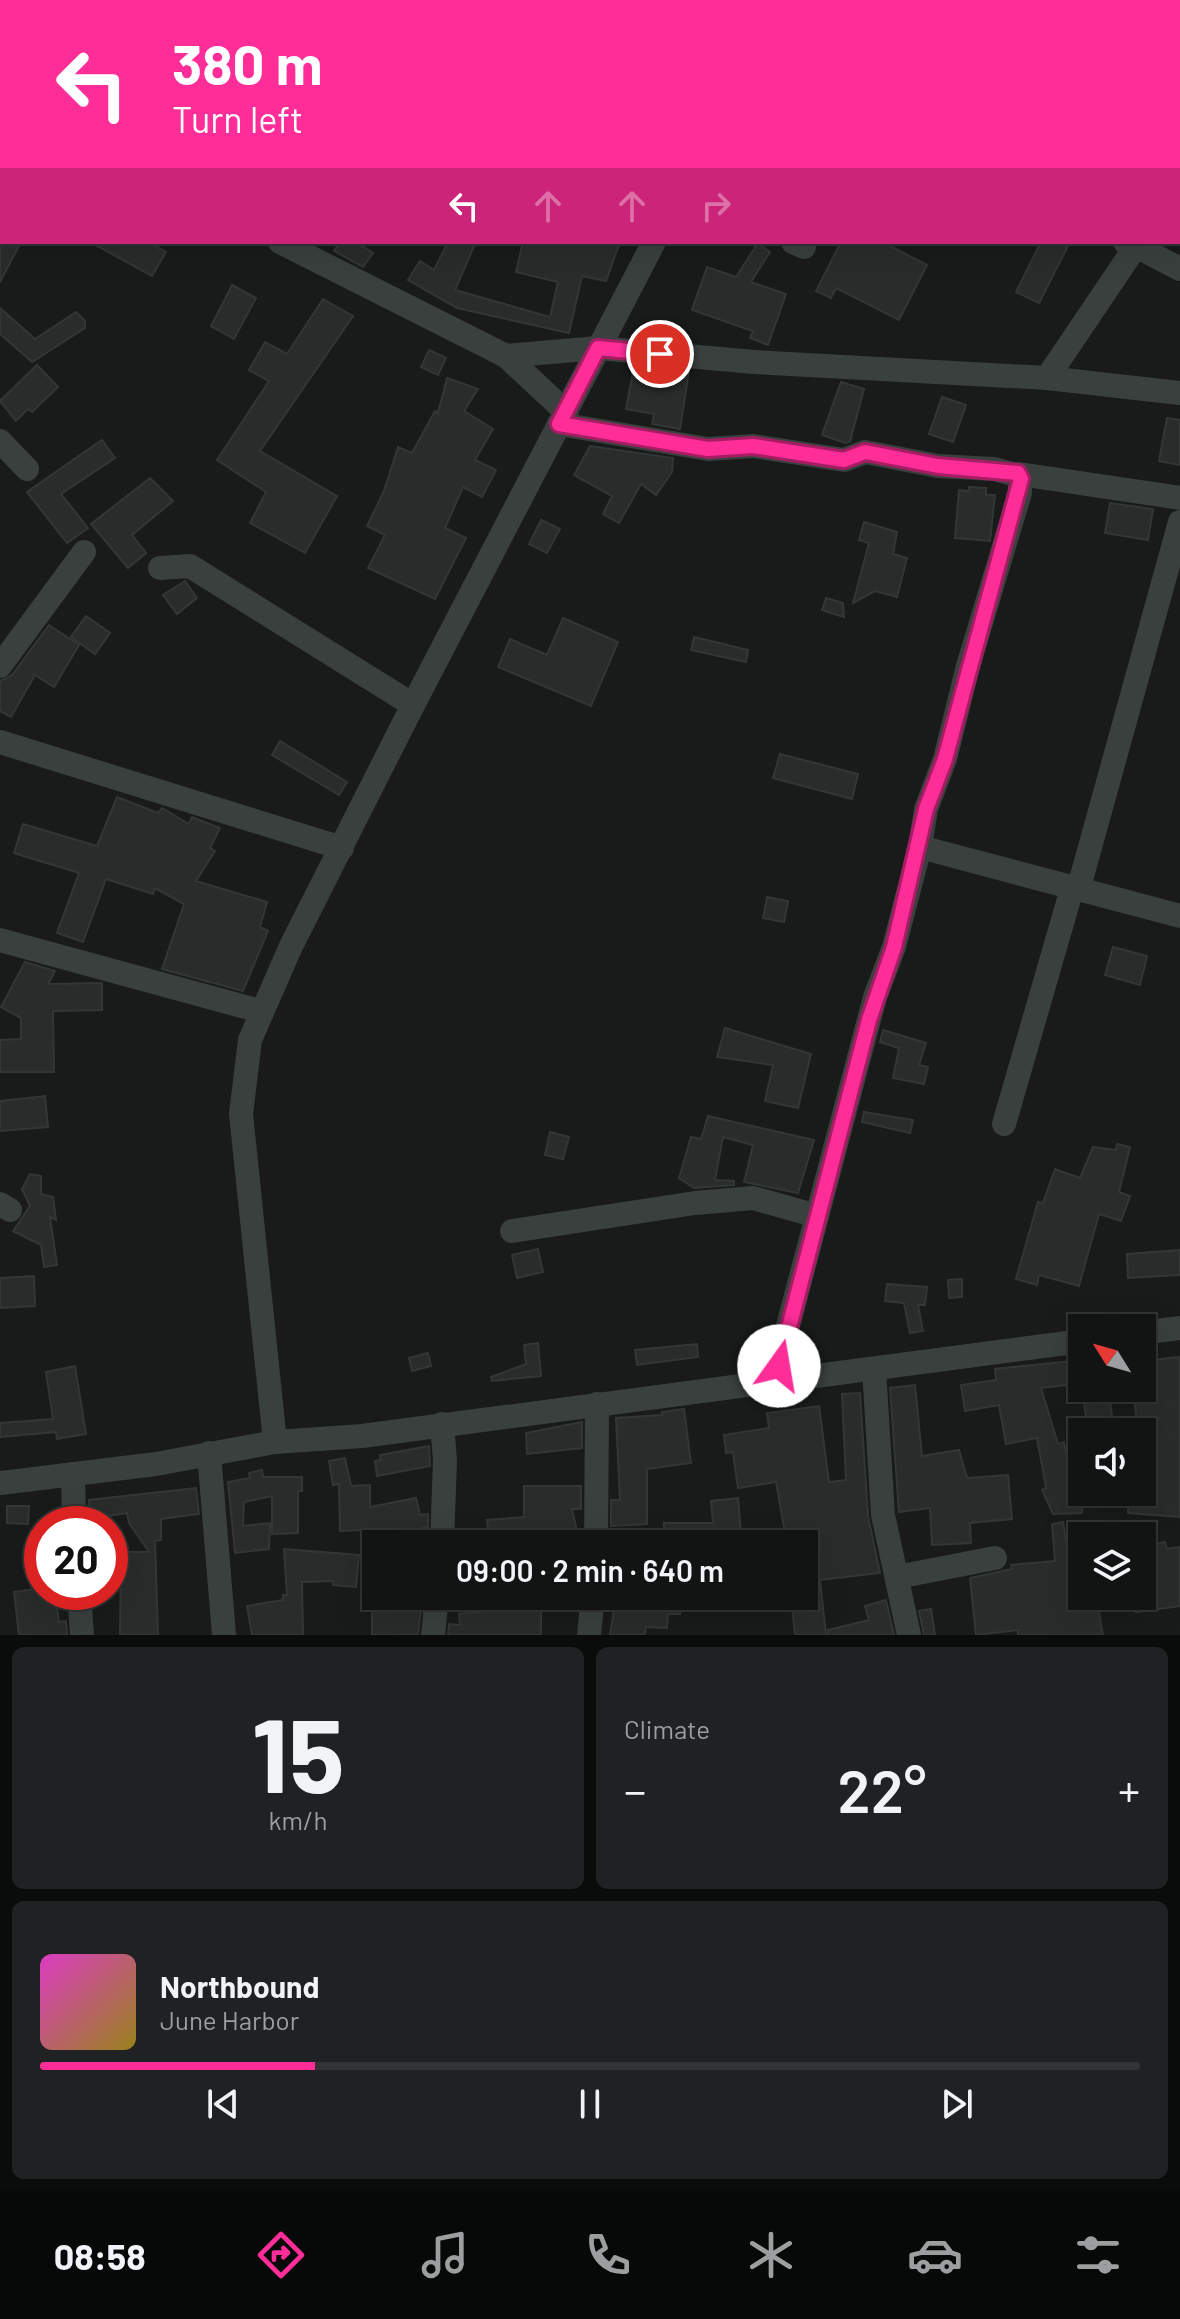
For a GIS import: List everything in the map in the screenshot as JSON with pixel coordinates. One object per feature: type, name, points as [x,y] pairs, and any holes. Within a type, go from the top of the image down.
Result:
[{"type":"street","points":[[284,244],[506,356],[562,418],[708,449],[753,446],[844,460],[865,452],[938,466],[994,469],[1180,498]]},
{"type":"street","points":[[275,1442],[241,1114],[244,1071],[260,1011],[413,705],[653,244]]},
{"type":"street","points":[[1047,378],[1132,244]]},
{"type":"street","points":[[1135,244],[1180,269]]},
{"type":"street","points":[[506,356],[598,348],[754,362],[1047,378],[1180,393]]},
{"type":"street","points":[[0,441],[27,469]]},
{"type":"street","points":[[778,1381],[780,1356],[920,847],[926,809],[945,759],[968,666],[1020,493],[1019,474]]},
{"type":"street","points":[[1004,1124],[1180,522]]},
{"type":"street","points":[[0,666],[84,552]]},
{"type":"street","points":[[160,568],[190,566],[413,705]]},
{"type":"street","points":[[0,742],[342,848]]},
{"type":"street","points":[[920,847],[1180,916]]},
{"type":"street","points":[[0,940],[260,1011]]},
{"type":"street","points":[[512,1231],[695,1203],[753,1198],[817,1216]]},
{"type":"street","points":[[1156,1331],[1180,1328]]},
{"type":"street","points":[[0,1483],[275,1442],[362,1436],[1068,1343]]},
{"type":"street","points":[[874,1369],[883,1515],[909,1635]]},
{"type":"street","points":[[596,1530],[597,1404]]},
{"type":"street","points":[[442,1424],[445,1460],[442,1530]]},
{"type":"street","points":[[209,1453],[224,1635]]},
{"type":"street","points":[[73,1474],[74,1506]]},
{"type":"street","points":[[897,1577],[995,1558]]},
{"type":"street","points":[[80,1610],[82,1635]]},
{"type":"street","points":[[433,1635],[436,1610]]},
{"type":"street","points":[[589,1635],[592,1610]]},
{"type":"building","points":[[0,244],[20,244],[0,282]]},
{"type":"building","points":[[94,244],[152,244],[166,252],[152,276]]},
{"type":"building","points":[[339,244],[359,244],[373,253],[363,267],[334,251]]},
{"type":"building","points":[[447,244],[475,244],[455,290],[550,317],[558,282],[516,272],[523,244],[619,244],[606,281],[582,276],[569,333],[457,308],[408,280],[420,261],[434,270]]},
{"type":"building","points":[[757,244],[770,252],[751,282],[786,294],[768,345],[750,338],[753,331],[692,310],[707,267],[736,277]]},
{"type":"building","points":[[840,244],[894,244],[892,247],[927,265],[899,320],[836,288],[831,298],[816,291]]},
{"type":"building","points":[[1040,244],[1068,246],[1039,303],[1016,292]]},
{"type":"building","points":[[232,285],[256,298],[234,339],[211,326]]},
{"type":"building","points":[[323,299],[353,316],[260,451],[337,496],[305,553],[250,523],[266,492],[217,460],[269,381],[249,370],[265,342],[287,354]]},
{"type":"building","points":[[0,308],[35,339],[76,312],[85,321],[85,328],[32,362],[0,334]]},
{"type":"building","points":[[429,350],[446,358],[438,375],[421,367]]},
{"type":"building","points":[[37,365],[58,387],[32,412],[28,409],[16,421],[0,401]]},
{"type":"building","points":[[634,366],[689,371],[680,429],[652,424],[654,414],[626,409]]},
{"type":"building","points":[[447,378],[478,389],[464,411],[493,429],[475,460],[496,470],[482,497],[463,487],[445,528],[466,538],[435,599],[368,568],[385,535],[367,526],[384,491],[398,447],[412,453],[435,411],[438,413]]},
{"type":"building","points":[[841,382],[864,389],[850,442],[845,443],[822,435]]},
{"type":"building","points":[[942,397],[966,405],[953,442],[929,434]]},
{"type":"building","points":[[1167,418],[1180,420],[1180,465],[1159,461]]},
{"type":"building","points":[[102,440],[115,458],[61,494],[88,528],[67,543],[27,492]]},
{"type":"building","points":[[590,446],[673,458],[672,472],[656,495],[641,484],[619,523],[603,514],[612,496],[574,475]]},
{"type":"building","points":[[150,478],[173,501],[132,535],[146,553],[128,568],[91,524]]},
{"type":"building","points":[[969,487],[986,488],[986,495],[995,495],[990,541],[955,538],[959,490],[969,491]]},
{"type":"building","points":[[1110,503],[1153,509],[1148,540],[1105,533]]},
{"type":"building","points":[[541,520],[560,529],[547,553],[529,544]]},
{"type":"building","points":[[864,522],[897,532],[893,554],[907,558],[897,597],[875,591],[853,603],[869,543],[859,540]]},
{"type":"building","points":[[185,581],[197,598],[177,614],[163,595]]},
{"type":"building","points":[[826,598],[843,603],[844,617],[822,610]]},
{"type":"building","points":[[86,616],[110,633],[95,654],[71,637]]},
{"type":"building","points":[[563,618],[618,642],[591,706],[498,667],[510,639],[547,655]]},
{"type":"building","points":[[49,625],[79,645],[54,687],[35,675],[11,717],[0,711],[0,681],[12,675]]},
{"type":"building","points":[[694,637],[748,650],[746,662],[691,650]]},
{"type":"building","points":[[280,741],[347,782],[339,795],[272,755]]},
{"type":"building","points":[[780,754],[858,774],[852,799],[773,778]]},
{"type":"building","points":[[117,797],[158,813],[162,808],[189,824],[192,817],[220,828],[210,848],[215,851],[196,881],[267,902],[260,927],[268,931],[243,991],[162,969],[184,904],[155,888],[153,894],[106,879],[83,942],[57,933],[79,873],[14,853],[23,824],[97,846]]},
{"type":"building","points":[[767,897],[788,901],[784,922],[763,918]]},
{"type":"building","points":[[1113,947],[1147,956],[1140,985],[1105,975]]},
{"type":"building","points":[[25,962],[55,971],[48,984],[102,983],[102,1010],[53,1011],[54,1072],[0,1072],[0,1040],[21,1039],[21,1018],[1,1007]]},
{"type":"building","points":[[725,1028],[811,1054],[798,1108],[765,1101],[773,1065],[717,1057]]},
{"type":"building","points":[[883,1030],[926,1043],[919,1065],[928,1067],[924,1084],[893,1078],[899,1048],[880,1042]]},
{"type":"building","points":[[45,1096],[48,1127],[0,1131],[0,1101]]},
{"type":"building","points":[[864,1112],[913,1120],[910,1133],[862,1122]]},
{"type":"building","points":[[708,1116],[814,1140],[798,1193],[744,1182],[753,1145],[723,1137],[715,1180],[734,1181],[734,1185],[694,1188],[679,1178],[691,1137],[701,1139]]},
{"type":"building","points":[[550,1132],[569,1137],[563,1159],[545,1155]]},
{"type":"building","points":[[1117,1144],[1130,1147],[1119,1192],[1130,1196],[1121,1221],[1099,1214],[1079,1286],[1039,1275],[1037,1285],[1016,1279],[1038,1202],[1043,1203],[1055,1169],[1080,1178],[1093,1147],[1116,1150]]},
{"type":"building","points":[[30,1174],[41,1176],[41,1194],[53,1197],[56,1220],[50,1217],[57,1265],[44,1267],[41,1245],[13,1231],[30,1206],[22,1189]]},
{"type":"building","points":[[538,1249],[543,1272],[517,1278],[512,1255]]},
{"type":"building","points":[[1180,1250],[1180,1275],[1128,1278],[1127,1254]]},
{"type":"building","points":[[34,1276],[35,1306],[0,1308],[0,1278]]},
{"type":"building","points":[[962,1279],[962,1297],[949,1298],[948,1280]]},
{"type":"building","points":[[887,1284],[927,1287],[925,1305],[918,1305],[923,1331],[910,1333],[904,1303],[885,1301]]},
{"type":"building","points":[[538,1343],[541,1376],[492,1381],[491,1377],[526,1364],[524,1345]]},
{"type":"building","points":[[697,1344],[698,1357],[637,1365],[635,1350]]},
{"type":"building","points":[[428,1353],[431,1366],[412,1371],[409,1358]]},
{"type":"building","points":[[1180,1357],[1180,1517],[1128,1513],[1128,1506],[1156,1506],[1156,1418],[1136,1418],[1135,1402],[1156,1402],[1156,1360]]},
{"type":"building","points":[[1068,1361],[1068,1385],[1041,1388],[1058,1444],[1064,1442],[1068,1466],[1068,1506],[1082,1506],[1082,1513],[1053,1514],[1042,1490],[1046,1488],[1037,1438],[1006,1444],[999,1405],[965,1411],[961,1385],[996,1380],[995,1369]]},
{"type":"building","points":[[75,1366],[86,1434],[57,1439],[56,1432],[0,1437],[0,1423],[53,1419],[46,1372]]},
{"type":"building","points":[[915,1385],[922,1456],[959,1450],[967,1478],[1008,1475],[1012,1519],[970,1523],[971,1543],[932,1545],[930,1508],[899,1512],[890,1388]]},
{"type":"building","points":[[860,1393],[868,1516],[880,1573],[820,1580],[826,1635],[795,1635],[792,1610],[818,1610],[818,1530],[785,1530],[776,1482],[738,1488],[733,1452],[726,1453],[724,1435],[769,1428],[767,1413],[819,1406],[829,1482],[846,1480],[842,1394]]},
{"type":"building","points":[[1084,1402],[1110,1402],[1112,1418],[1086,1418]]},
{"type":"building","points":[[684,1409],[691,1463],[647,1469],[647,1524],[611,1526],[611,1500],[620,1500],[616,1418],[662,1415],[662,1412]]},
{"type":"building","points":[[582,1422],[582,1448],[527,1454],[526,1433]]},
{"type":"building","points":[[429,1446],[430,1466],[377,1476],[375,1461],[381,1460],[380,1455]]},
{"type":"building","points":[[345,1458],[351,1486],[370,1485],[370,1507],[416,1498],[420,1515],[428,1514],[428,1527],[422,1530],[340,1531],[339,1484],[333,1485],[329,1461]]},
{"type":"building","points":[[262,1470],[263,1477],[302,1477],[302,1491],[298,1491],[298,1533],[272,1534],[272,1496],[244,1502],[243,1526],[270,1523],[269,1549],[235,1553],[228,1482],[250,1478],[249,1473]]},
{"type":"building","points":[[524,1486],[581,1486],[581,1509],[572,1509],[577,1530],[488,1530],[487,1520],[524,1517]]},
{"type":"building","points":[[196,1488],[199,1514],[161,1519],[161,1540],[155,1541],[158,1635],[120,1635],[120,1610],[128,1610],[128,1552],[149,1552],[129,1523],[128,1506],[89,1506],[89,1500]]},
{"type":"building","points":[[738,1498],[741,1530],[664,1530],[664,1523],[713,1523],[711,1501]]},
{"type":"building","points":[[7,1506],[24,1506],[24,1524],[7,1523]]},
{"type":"building","points":[[1063,1522],[1068,1541],[1068,1610],[1099,1610],[1103,1635],[1018,1635],[1018,1630],[976,1635],[970,1578],[1012,1569],[1011,1565],[1055,1561],[1052,1524]]},
{"type":"building","points":[[1165,1542],[1167,1549],[1180,1547],[1180,1606],[1156,1609],[1156,1544]]},
{"type":"building","points":[[284,1549],[359,1555],[356,1587],[333,1585],[333,1581],[302,1582],[303,1635],[252,1635],[247,1606],[283,1600],[283,1595],[287,1595]]},
{"type":"building","points":[[24,1591],[24,1610],[57,1610],[59,1622],[66,1621],[67,1635],[19,1635],[14,1592]]},
{"type":"building","points":[[886,1600],[894,1635],[828,1635],[828,1630],[869,1620],[865,1606]]},
{"type":"building","points":[[931,1609],[935,1635],[924,1635],[919,1611]]},
{"type":"building","points":[[372,1610],[421,1610],[418,1635],[372,1635]]},
{"type":"building","points":[[541,1610],[541,1635],[448,1635],[449,1624],[460,1625],[459,1614]]},
{"type":"building","points":[[614,1610],[680,1610],[680,1614],[668,1614],[667,1628],[646,1627],[645,1635],[610,1635]]},
{"type":"route","points":[[660,354],[598,348],[559,424],[708,449],[753,446],[844,460],[865,452],[938,466],[1018,473],[1021,479],[1020,493],[968,666],[945,759],[926,809],[920,847],[894,947],[875,997],[779,1366]]}]
